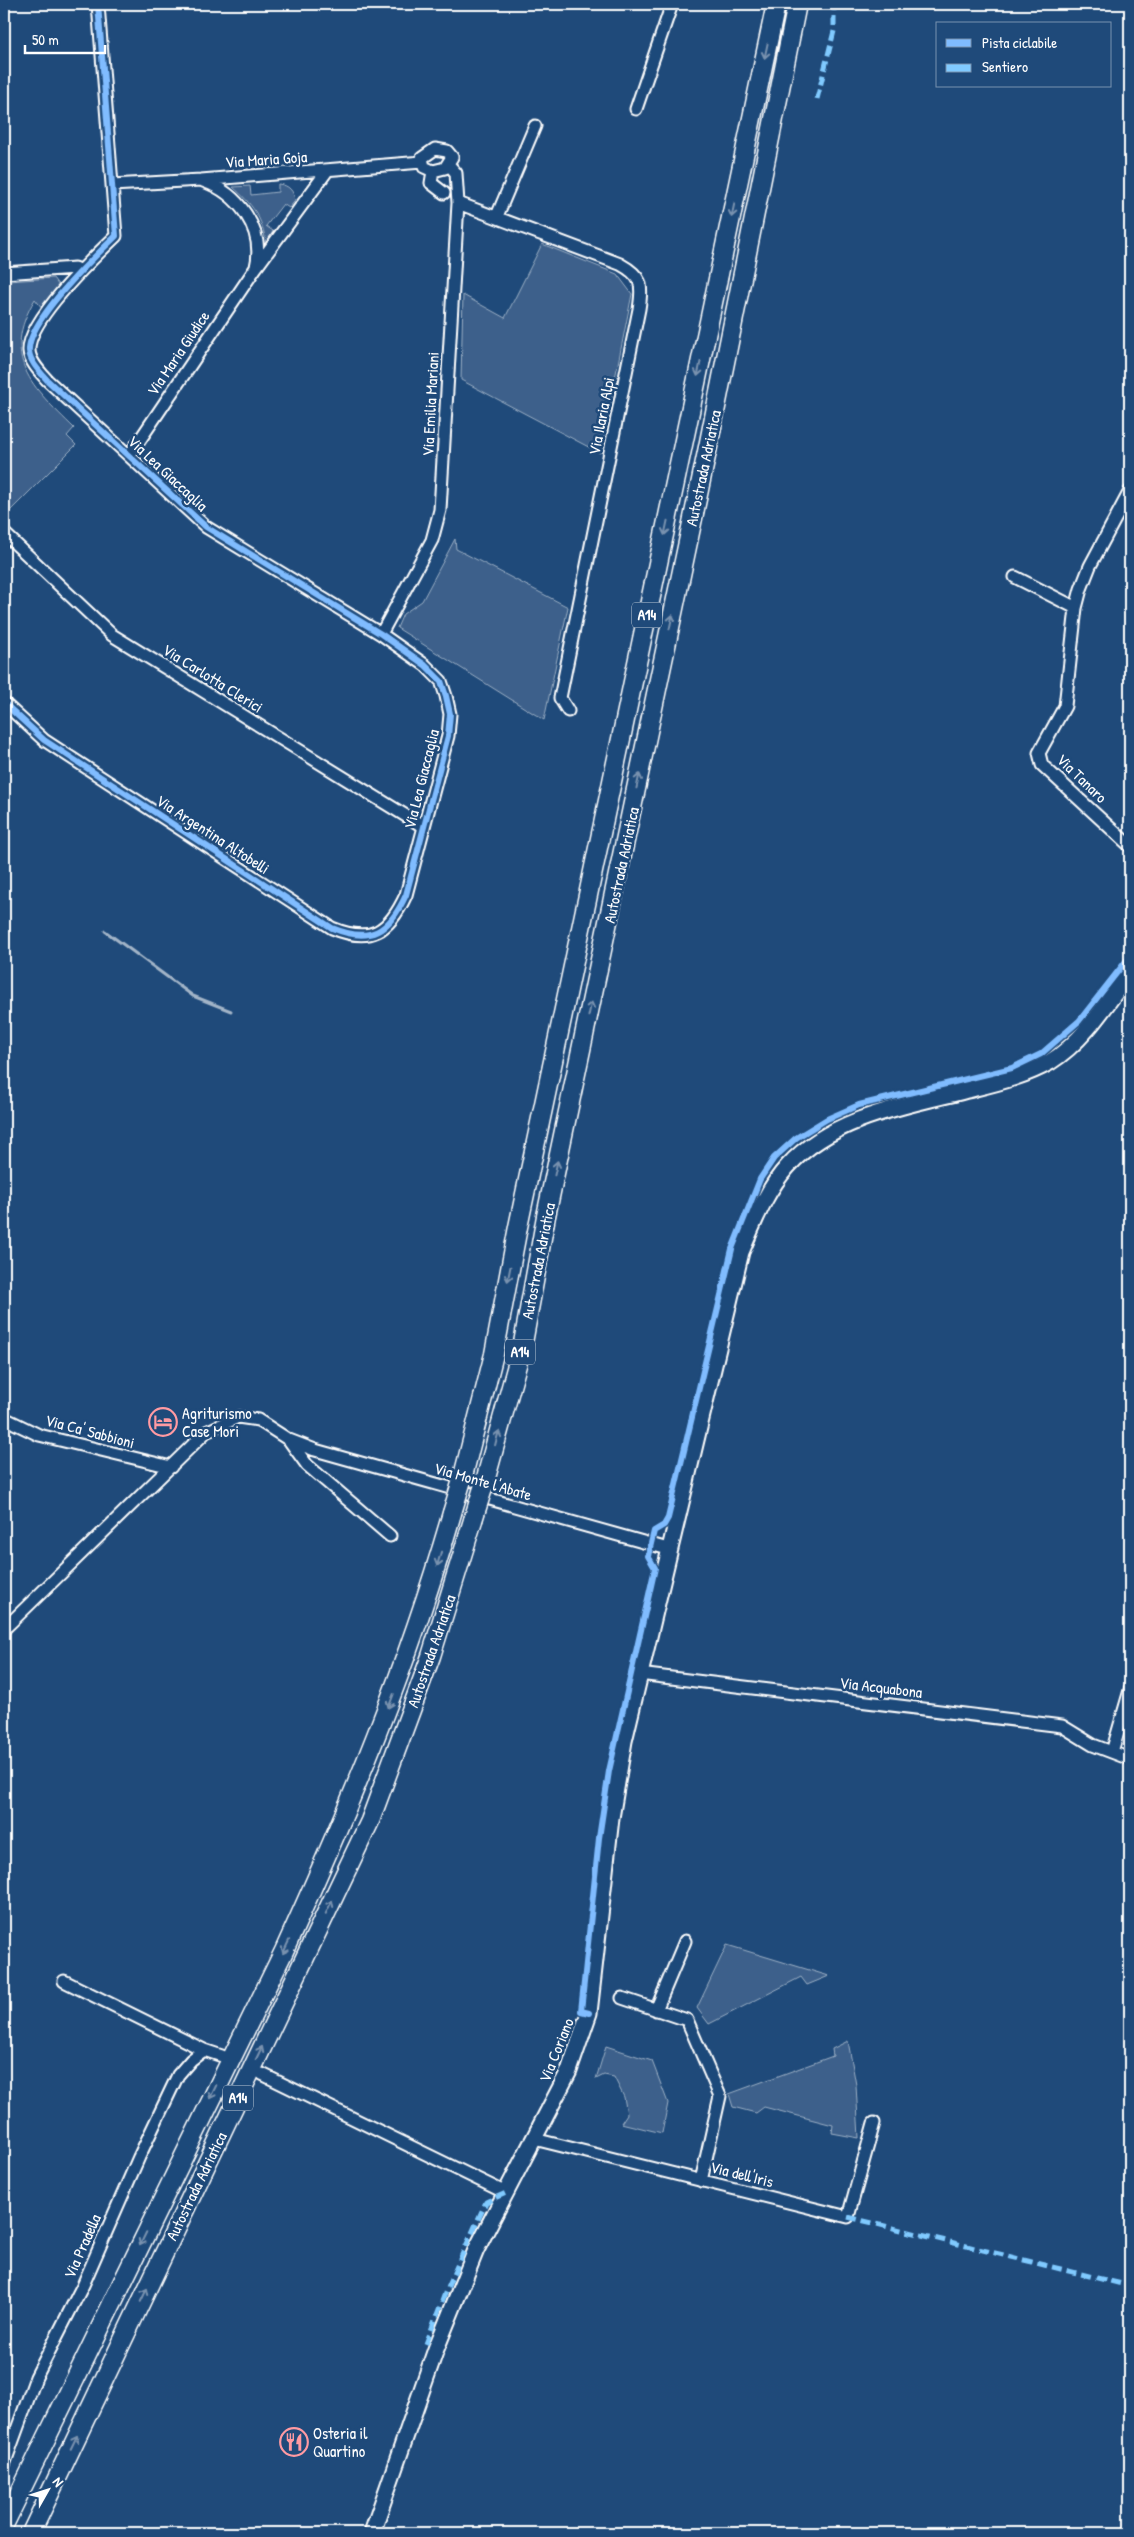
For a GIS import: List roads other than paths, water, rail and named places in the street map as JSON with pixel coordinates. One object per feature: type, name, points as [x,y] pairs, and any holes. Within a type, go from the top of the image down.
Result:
[{"type":"highway","name":"Autostrada Adriatica","points":[[4,2525],[284,1951],[356,1792],[408,1655],[430,1589],[462,1480],[494,1354],[520,1217],[776,4]]},
{"type":"highway","name":"Autostrada Adriatica","points":[[31,2533],[370,1821],[431,1656],[484,1485],[523,1343],[546,1216],[706,457],[797,4]]},
{"type":"main road","name":"Via Coriano","points":[[372,2533],[436,2349],[476,2250],[569,2071],[589,2013],[611,1818],[624,1741],[668,1549],[741,1252],[767,1196],[788,1166],[812,1145],[846,1127],[897,1108],[1012,1079],[1050,1062],[1084,1034],[1130,972]]},
{"type":"street","name":"Via Lea Giaccaglia","points":[[98,4],[116,236],[81,270],[36,326],[30,338],[29,352],[35,367],[47,380],[206,527],[381,634],[425,665],[441,681],[450,714],[448,736],[406,895]]},
{"type":"street","points":[[636,109],[672,4]]},
{"type":"street","points":[[497,216],[535,126]]},
{"type":"street","points":[[441,149],[447,150],[452,157],[449,165],[433,171],[424,167],[422,162],[425,154],[441,149]]},
{"type":"street","name":"Via Maria Goja","points":[[112,184],[201,180],[422,162]]},
{"type":"street","name":"Via Emilia Mariani","points":[[381,634],[432,540],[440,510],[458,203],[456,173],[449,165]]},
{"type":"street","name":"Via Maria Giudice","points":[[129,456],[255,269],[327,170]]},
{"type":"street","points":[[433,171],[431,183],[444,193]]},
{"type":"street","name":"Via Maria Giudice","points":[[201,180],[222,190],[240,205],[248,216],[257,241],[255,269]]},
{"type":"street","name":"Via Ilaria Alpi","points":[[458,203],[497,216],[620,264],[633,271],[640,280],[642,293],[560,698],[568,711]]},
{"type":"street","points":[[4,273],[75,268],[81,270]]},
{"type":"street","name":"Via Tanaro","points":[[1130,490],[1090,566],[1076,608],[1065,706],[1039,752],[1042,765],[1130,846]]},
{"type":"street","name":"Via Carlotta Clerici","points":[[4,533],[112,635],[424,827]]},
{"type":"street","points":[[1015,577],[1076,608]]},
{"type":"street","name":"Via Argentina Altobelli","points":[[4,703],[44,740],[332,928],[350,936],[368,936],[376,932],[397,914],[406,895]]},
{"type":"street","name":"Via Monte l'Abate","points":[[4,1629],[206,1432],[238,1417],[258,1420],[289,1440],[315,1450],[668,1549]]},
{"type":"street","name":"Via Ca' Sabbioni","points":[[4,1418],[39,1435],[171,1467]]},
{"type":"street","name":"Via Monte l'Abate","points":[[289,1440],[307,1465],[390,1536]]},
{"type":"street","name":"Via Acquabona","points":[[639,1674],[1062,1726],[1093,1745],[1130,1759]]},
{"type":"street","points":[[1112,1752],[1130,1690]]},
{"type":"street","points":[[656,2010],[685,1941]]},
{"type":"street","points":[[64,1981],[204,2050],[222,2056]]},
{"type":"street","points":[[622,1998],[687,2020],[720,2096],[700,2181]]},
{"type":"street","name":"Via Pradella","points":[[4,2465],[36,2377],[83,2285],[139,2156],[178,2076],[190,2060],[204,2050]]},
{"type":"street","points":[[262,2074],[506,2193]]},
{"type":"street","name":"Via dell'Iris","points":[[534,2139],[848,2217],[874,2123]]},
{"type":"waterway","points":[[105,931],[193,996],[231,1011]]},
{"type":"place","name":"Agriturismo Case Mori","points":[[163,1422]]},
{"type":"place","name":"Osteria il Quartino","points":[[294,2442]]}]
